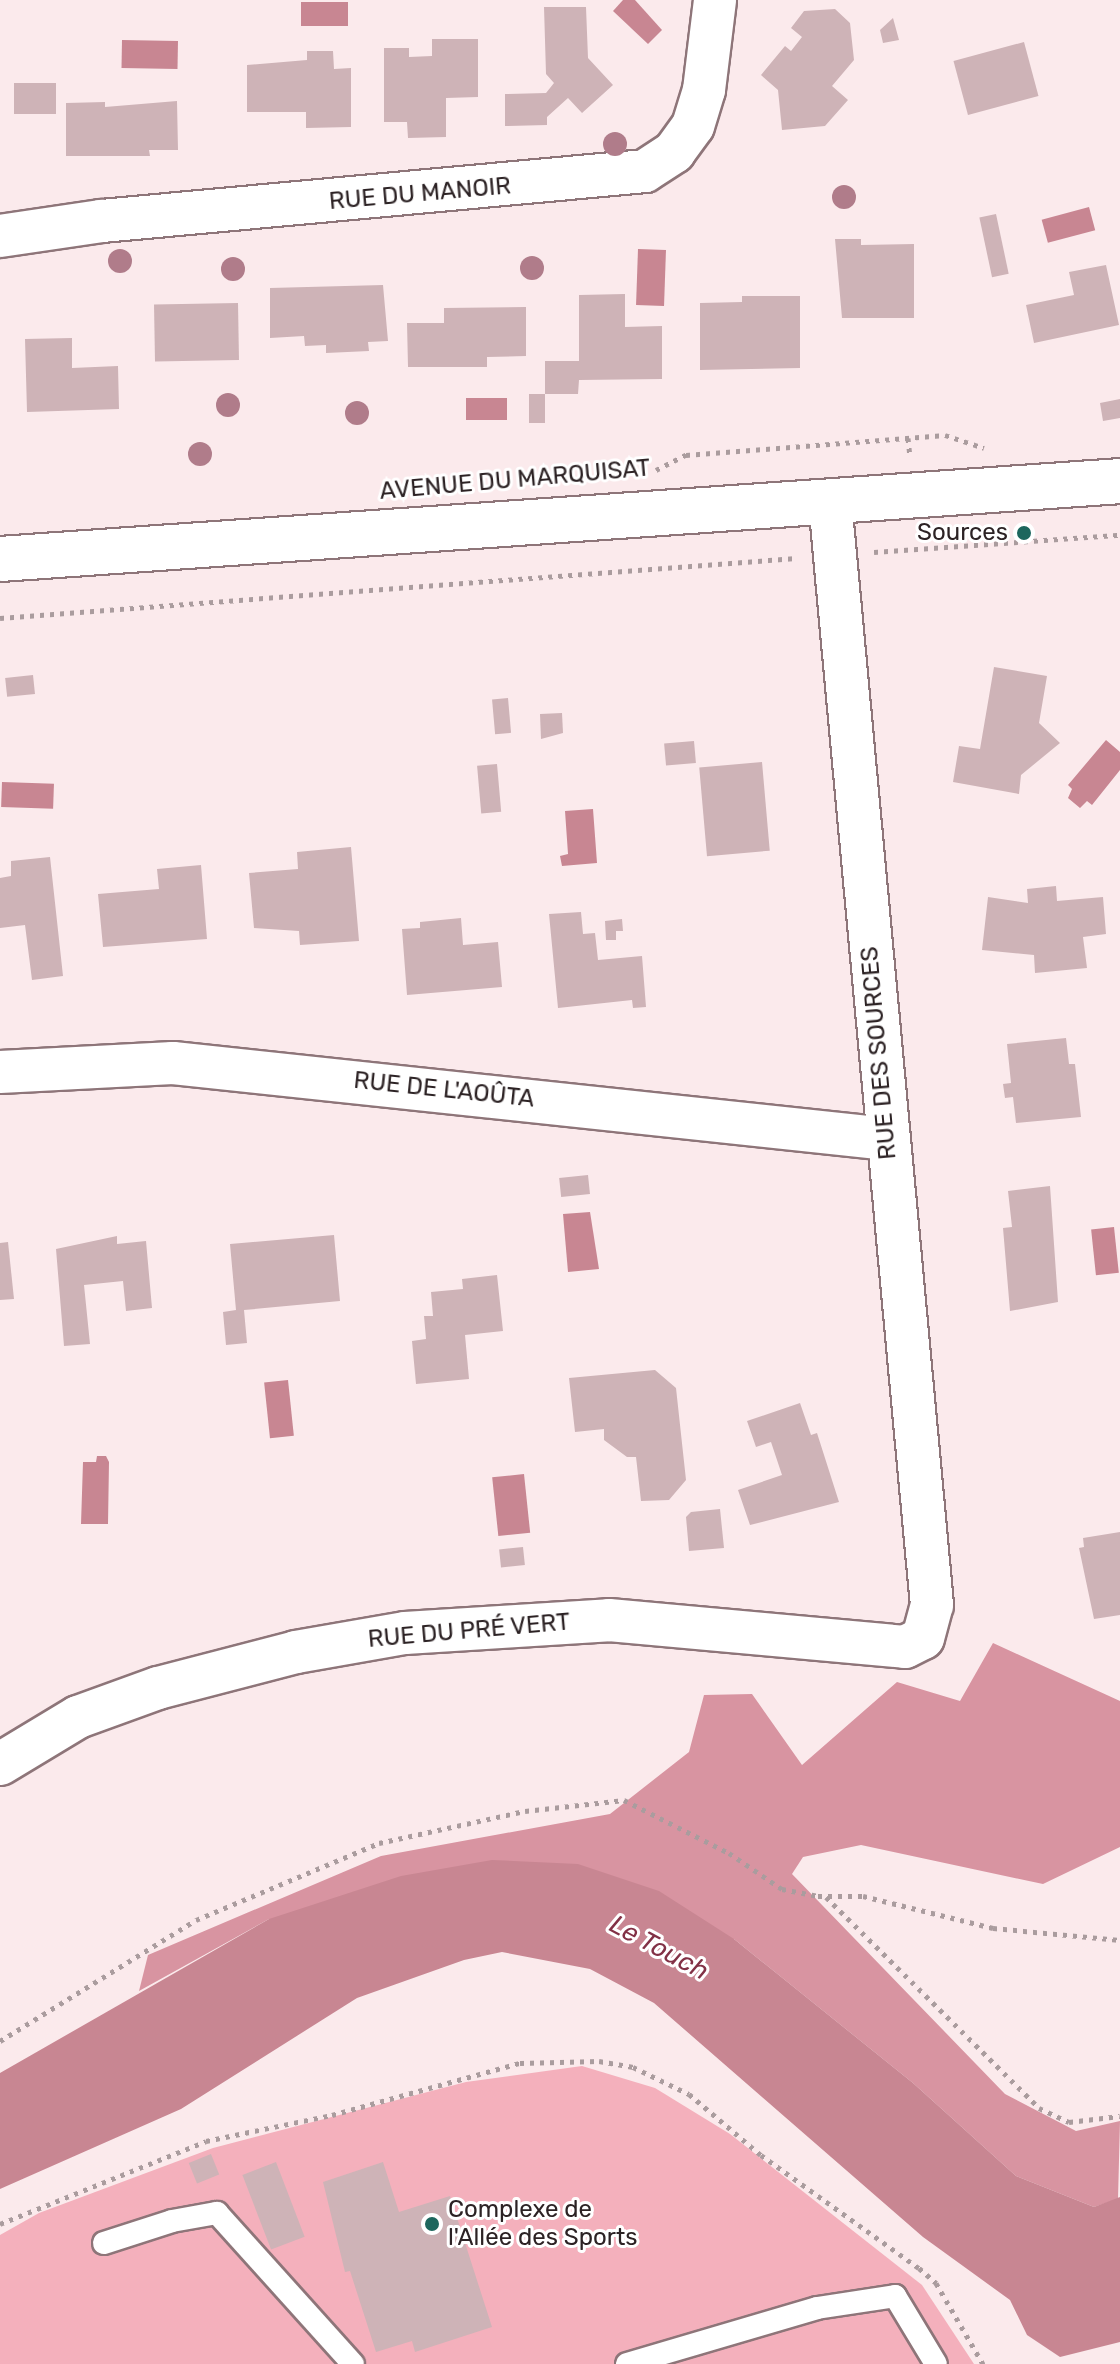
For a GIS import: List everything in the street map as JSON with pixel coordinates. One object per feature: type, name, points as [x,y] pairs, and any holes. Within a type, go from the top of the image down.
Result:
[{"type":"main road","name":"AVENUE DU MARQUISAT","points":[[0,559],[1120,481]]},
{"type":"street","name":"RUE DU MANOIR","points":[[0,236],[102,221],[645,171],[674,152],[693,126],[704,90],[715,0]]},
{"type":"street","name":"RUE DES SOURCES","points":[[830,501],[886,1139],[932,1605]]},
{"type":"street","name":"RUE DE L'AOÛTA","points":[[0,1072],[173,1063],[886,1139]]},
{"type":"street","name":"RUE DU PRÉ VERT","points":[[0,1764],[78,1717],[158,1688],[296,1652],[389,1635],[609,1620],[674,1622],[905,1647],[923,1638],[932,1605]]},
{"type":"lane","points":[[104,2243],[172,2221],[217,2213],[353,2364]]},
{"type":"lane","points":[[627,2364],[817,2308],[895,2296],[936,2364]]},
{"type":"path","name":"AVENUE DU MARQUISAT","points":[[652,473],[686,455],[945,435],[989,449]]},
{"type":"path","points":[[0,618],[1120,535]]},
{"type":"path","points":[[0,2041],[196,1920],[379,1843],[525,1811],[624,1800],[729,1853],[782,1889],[825,1896],[863,1896],[993,1928],[1120,1940]]},
{"type":"path","points":[[825,1896],[1039,2108],[1069,2122],[1120,2116]]},
{"type":"path","points":[[0,2224],[206,2141],[332,2115],[520,2063],[599,2061],[633,2067],[689,2094],[761,2155],[919,2268],[936,2283],[983,2364]]},
{"type":"shaded area","points":[[993,1643],[1120,1701],[1120,1847],[1043,1884],[861,1845],[803,1857],[792,1874],[1005,2094],[1076,2131],[1120,2121],[1118,2199],[1094,2207],[1016,2176],[913,2083],[734,1939],[269,1919],[139,1991],[148,1955],[381,1856],[610,1814],[689,1752],[704,1695],[752,1694],[802,1765],[897,1682],[960,1701]]},
{"type":"shaded area","name":"Complexe de l'Allée des Sports","points":[[582,2066],[655,2088],[730,2134],[922,2285],[974,2364],[0,2364],[0,2235],[39,2213],[213,2148],[466,2082]]},
{"type":"water","points":[[623,0],[635,0],[662,30],[648,44],[613,11]]},
{"type":"water","points":[[301,2],[348,2],[348,26],[301,26]]},
{"type":"water","points":[[122,40],[178,41],[178,69],[122,68]]},
{"type":"water","points":[[1089,207],[1095,230],[1048,243],[1042,220]]},
{"type":"water","points":[[638,249],[666,250],[664,306],[636,305]]},
{"type":"water","points":[[466,398],[507,398],[507,420],[466,420]]},
{"type":"water","points":[[1106,740],[1120,752],[1120,770],[1092,805],[1087,801],[1080,808],[1068,798],[1072,789],[1068,785]]},
{"type":"water","points":[[2,782],[54,784],[53,809],[1,807]]},
{"type":"water","points":[[593,809],[597,863],[562,866],[560,856],[568,854],[565,811]]},
{"type":"water","points":[[590,1212],[599,1269],[568,1272],[563,1214]]},
{"type":"water","points":[[1114,1227],[1119,1273],[1096,1275],[1091,1229]]},
{"type":"water","points":[[288,1380],[294,1436],[270,1438],[264,1383]]},
{"type":"water","points":[[97,1456],[106,1456],[109,1462],[108,1524],[81,1524],[83,1462],[96,1462]]},
{"type":"water","points":[[524,1474],[530,1533],[498,1536],[492,1477]]},
{"type":"water","name":"Le Touch","points":[[492,1860],[578,1864],[659,1891],[734,1939],[913,2083],[1016,2176],[1094,2207],[1120,2197],[1120,2342],[1060,2357],[1027,2335],[1010,2300],[923,2237],[654,2003],[590,1969],[502,1952],[464,1960],[357,1998],[181,2109],[0,2189],[0,2073],[269,1919],[401,1876]]},
{"type":"building","points":[[544,7],[586,7],[588,58],[613,85],[582,113],[568,98],[547,117],[547,125],[505,126],[505,94],[546,93],[554,83],[546,74]]},
{"type":"building","points":[[835,9],[850,23],[854,60],[832,86],[848,100],[825,126],[782,130],[778,90],[761,75],[785,46],[791,51],[802,37],[791,28],[804,11]]},
{"type":"building","points":[[893,18],[899,40],[883,43],[880,30]]},
{"type":"building","points":[[432,39],[478,39],[478,97],[446,98],[446,137],[408,138],[407,122],[384,122],[384,48],[409,48],[409,57],[432,56]]},
{"type":"building","points":[[1024,42],[1038,96],[968,115],[953,61]]},
{"type":"building","points":[[307,51],[333,51],[334,69],[351,68],[351,127],[306,128],[306,112],[247,112],[247,65],[307,60]]},
{"type":"building","points":[[14,83],[56,83],[56,114],[14,114]]},
{"type":"building","points":[[177,101],[178,150],[149,150],[150,156],[66,156],[66,103],[105,102],[105,107]]},
{"type":"building","points":[[996,214],[1009,274],[992,277],[979,218]]},
{"type":"building","points":[[835,239],[861,239],[861,245],[914,244],[914,318],[842,318]]},
{"type":"building","points":[[1106,265],[1119,325],[1034,343],[1026,305],[1074,295],[1069,272]]},
{"type":"building","points":[[383,285],[388,341],[368,342],[369,351],[326,353],[326,345],[305,346],[304,336],[270,338],[270,288]]},
{"type":"building","points":[[625,294],[625,327],[662,326],[662,379],[579,380],[578,394],[545,394],[545,361],[579,361],[579,295]]},
{"type":"building","points":[[742,296],[800,296],[800,368],[700,370],[700,303],[742,302]]},
{"type":"building","points":[[238,303],[239,360],[155,361],[154,304]]},
{"type":"building","points":[[526,307],[526,356],[487,357],[487,367],[408,367],[407,323],[444,323],[444,308]]},
{"type":"building","points":[[72,338],[72,368],[118,366],[119,409],[27,412],[25,339]]},
{"type":"building","points":[[529,394],[545,394],[545,423],[529,423]]},
{"type":"building","points":[[1120,399],[1120,418],[1103,421],[1100,403]]},
{"type":"building","points":[[994,667],[1047,676],[1039,723],[1060,743],[1021,775],[1019,794],[953,782],[959,746],[980,749]]},
{"type":"building","points":[[33,675],[35,694],[7,697],[5,678]]},
{"type":"building","points":[[508,698],[511,733],[495,734],[492,699]]},
{"type":"building","points":[[562,713],[563,733],[541,739],[540,714]]},
{"type":"building","points":[[694,741],[696,763],[666,766],[664,744]]},
{"type":"building","points":[[762,762],[770,851],[707,856],[699,767]]},
{"type":"building","points":[[497,764],[501,812],[481,814],[477,766]]},
{"type":"building","points":[[351,847],[359,941],[300,945],[299,931],[254,928],[249,873],[298,869],[297,852]]},
{"type":"building","points":[[50,857],[63,976],[32,980],[25,925],[0,928],[0,878],[11,876],[11,861]]},
{"type":"building","points":[[201,865],[207,939],[103,947],[98,894],[159,889],[157,869]]},
{"type":"building","points":[[1056,886],[1057,901],[1103,897],[1106,934],[1083,937],[1087,968],[1035,973],[1034,955],[982,950],[988,897],[1028,903],[1027,889]]},
{"type":"building","points":[[581,912],[583,934],[595,933],[598,960],[642,956],[646,1007],[633,1008],[632,1000],[558,1008],[549,914]]},
{"type":"building","points":[[461,918],[463,945],[498,942],[502,987],[407,995],[402,929],[420,928],[420,922]]},
{"type":"building","points":[[622,919],[623,931],[616,931],[616,940],[606,940],[605,921]]},
{"type":"building","points":[[1066,1038],[1069,1064],[1075,1064],[1081,1117],[1016,1123],[1013,1097],[1005,1098],[1003,1084],[1011,1083],[1007,1044]]},
{"type":"building","points":[[588,1175],[590,1194],[561,1197],[559,1178]]},
{"type":"building","points":[[1050,1186],[1058,1302],[1010,1311],[1003,1228],[1012,1227],[1008,1191]]},
{"type":"building","points":[[334,1235],[340,1301],[244,1310],[247,1343],[226,1345],[223,1312],[236,1310],[230,1244]]},
{"type":"building","points":[[117,1236],[117,1244],[146,1241],[152,1308],[126,1311],[123,1281],[84,1285],[90,1344],[64,1346],[56,1249]]},
{"type":"building","points":[[8,1242],[14,1299],[0,1300],[0,1243]]},
{"type":"building","points":[[497,1275],[503,1331],[465,1335],[469,1379],[416,1384],[412,1341],[426,1339],[424,1316],[433,1316],[431,1292],[463,1289],[462,1279]]},
{"type":"building","points":[[655,1370],[676,1388],[686,1480],[669,1500],[641,1501],[636,1457],[627,1457],[604,1440],[604,1429],[575,1432],[569,1378]]},
{"type":"building","points":[[800,1403],[811,1435],[817,1433],[839,1502],[750,1525],[738,1490],[782,1475],[771,1442],[756,1447],[747,1421]]},
{"type":"building","points":[[720,1509],[724,1548],[689,1551],[686,1517],[691,1512]]},
{"type":"building","points":[[1120,1532],[1120,1615],[1094,1619],[1079,1548],[1084,1547],[1083,1538]]},
{"type":"building","points":[[523,1547],[525,1565],[501,1567],[499,1550]]},
{"type":"building","points":[[211,2154],[219,2174],[197,2183],[189,2163]]},
{"type":"building","points":[[276,2162],[305,2237],[271,2250],[242,2175]]},
{"type":"building","points":[[383,2162],[399,2212],[450,2196],[492,2327],[415,2352],[412,2341],[376,2352],[350,2271],[345,2272],[323,2182]]},
{"type":"place","name":"Sources","points":[[1024,533]]},
{"type":"place","name":"Complexe de l'Allée des Sports","points":[[432,2224]]}]
